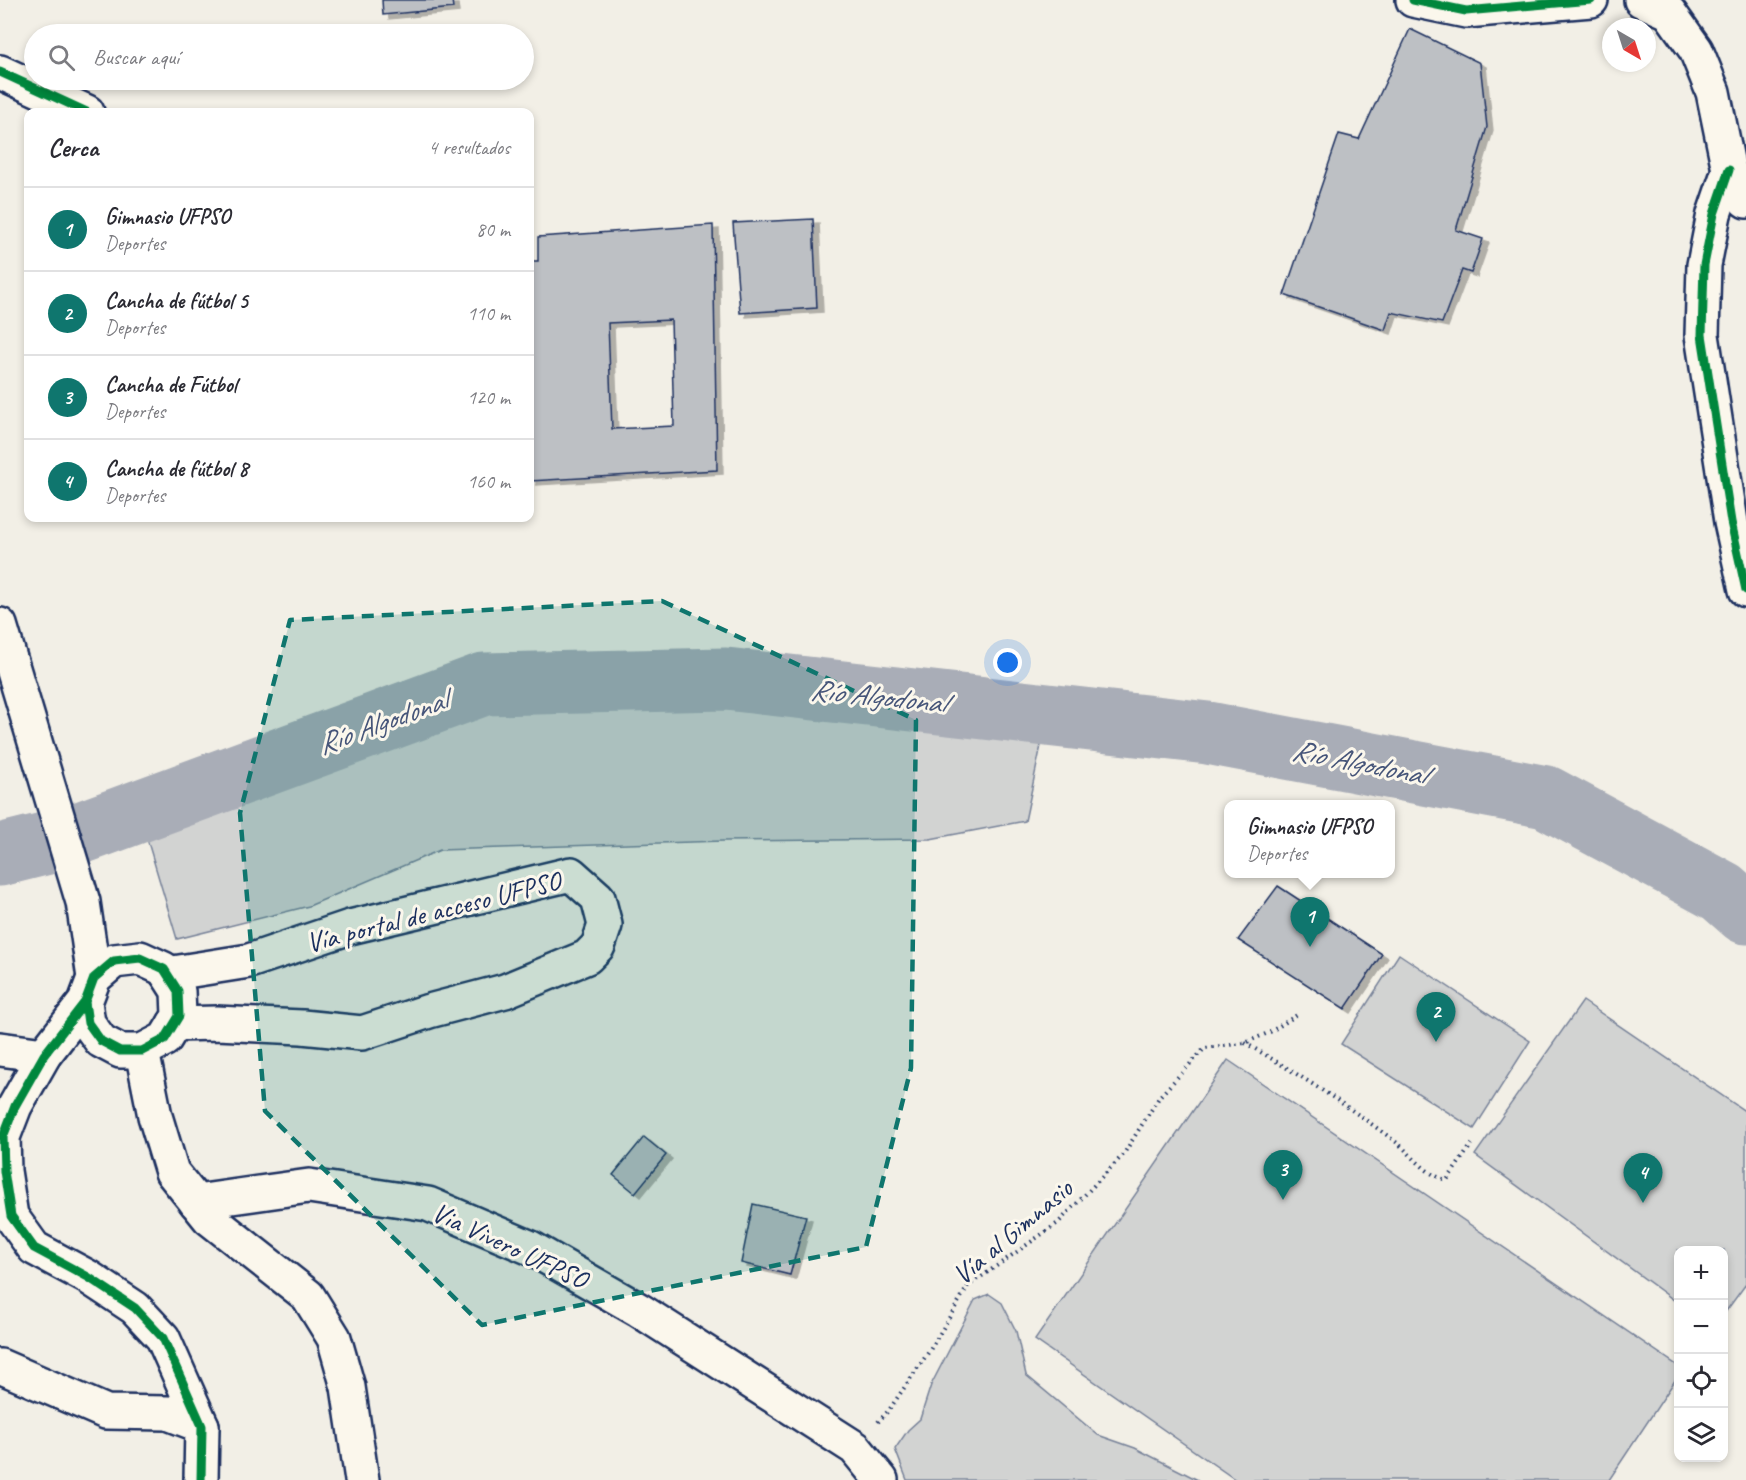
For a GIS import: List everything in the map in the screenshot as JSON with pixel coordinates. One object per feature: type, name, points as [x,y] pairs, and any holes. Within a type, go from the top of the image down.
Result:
[{"type":"street","points":[[1413,0],[1466,11],[1591,0]]},
{"type":"street","points":[[1641,0],[1669,12],[1696,50],[1713,92],[1729,170],[1746,201]]},
{"type":"street","points":[[0,72],[24,83]]},
{"type":"street","points":[[39,90],[78,108]]},
{"type":"street","points":[[1729,170],[1714,214],[1704,265],[1702,335],[1731,522],[1746,590]]},
{"type":"street","points":[[0,625],[83,902],[89,990],[88,1023],[101,1041],[120,1051],[142,1051],[165,1039],[179,1016],[178,991],[164,969],[140,958],[114,961],[89,990],[44,1055],[15,1106],[3,1137],[4,1171],[11,1216],[34,1248],[88,1277],[135,1308],[163,1338],[202,1426],[201,1480]]},
{"type":"street","name":"Vía portal de acceso UFPSO","points":[[167,974],[249,961],[350,927],[570,874],[598,898],[605,925],[598,946],[587,957],[506,991],[429,1011],[362,1033],[302,1027],[217,1023],[174,1024]]},
{"type":"street","points":[[0,1049],[44,1055]]},
{"type":"street","points":[[142,1051],[155,1116],[172,1172],[210,1218],[308,1296],[334,1338],[348,1387],[362,1480]]},
{"type":"street","name":"Via Vivero UFPSO","points":[[196,1202],[309,1186],[428,1204],[531,1248],[639,1311],[855,1448],[881,1480]]},
{"type":"street","points":[[0,1366],[106,1412],[168,1413],[202,1426]]},
{"type":"path","points":[[1245,1043],[1284,1065],[1397,1143],[1435,1177],[1447,1180],[1472,1144]]},
{"type":"highlighted area","points":[[662,601],[916,720],[911,1068],[866,1247],[482,1325],[265,1111],[240,813],[290,620]]},
{"type":"shaded area","points":[[730,687],[1046,722],[1025,821],[930,839],[723,841],[440,850],[309,906],[177,939],[142,822],[485,691]]},
{"type":"shaded area","points":[[1399,954],[1530,1041],[1474,1129],[1341,1044]]},
{"type":"shaded area","points":[[1583,1001],[1746,1112],[1746,1284],[1728,1309],[1728,1246],[1674,1246],[1674,1300],[1475,1155]]},
{"type":"shaded area","points":[[1228,1060],[1674,1363],[1674,1382],[1609,1480],[1236,1480],[1035,1340]]},
{"type":"shaded area","points":[[989,1294],[1002,1303],[1016,1331],[1026,1375],[1098,1435],[1135,1448],[1198,1480],[907,1480],[895,1449],[908,1430],[920,1419],[931,1385],[975,1300]]},
{"type":"building","points":[[382,0],[452,0],[453,8],[383,15]]},
{"type":"building","points":[[1410,29],[1480,63],[1487,127],[1456,230],[1483,239],[1471,273],[1462,270],[1442,323],[1391,312],[1385,330],[1284,295],[1339,134],[1359,139]]},
{"type":"building","points":[[813,219],[817,308],[740,313],[733,223]]},
{"type":"building","points":[[713,225],[717,470],[534,481],[534,261],[538,261],[538,237]],"holes":[[[671,320],[674,426],[612,429],[608,323]]]},
{"type":"building","points":[[1278,886],[1382,954],[1345,1009],[1238,940]]},
{"type":"building","points":[[644,1137],[666,1155],[635,1193],[613,1175]]},
{"type":"building","points":[[753,1204],[806,1216],[790,1275],[741,1263]]},
{"type":"waterway","name":"Río Algodonal","points":[[0,855],[64,839],[484,684],[726,679],[1208,733],[1546,797],[1722,892],[1746,913]]},
{"type":"cycle path","points":[[1413,0],[1466,11],[1591,0]]},
{"type":"cycle path","points":[[0,72],[24,83]]},
{"type":"cycle path","points":[[39,90],[78,108]]},
{"type":"cycle path","points":[[1729,170],[1714,214],[1704,265],[1702,335],[1731,522],[1746,590]]},
{"type":"cycle path","points":[[85,1002],[88,1023],[101,1041],[120,1051],[142,1051],[165,1039],[179,1016],[178,991],[164,969],[140,958],[114,961],[94,978],[85,1002],[44,1055],[15,1106],[3,1137],[4,1171],[11,1216],[34,1248],[88,1277],[135,1308],[163,1338],[202,1426],[201,1480]]},
{"type":"place","name":"Gimnasio UFPSO","points":[[1310,947]]},
{"type":"place","name":"Cancha de fútbol 5","points":[[1436,1042]]},
{"type":"place","name":"Cancha de Fútbol","points":[[1283,1200]]},
{"type":"place","name":"Cancha de fútbol 8","points":[[1643,1203]]}]
